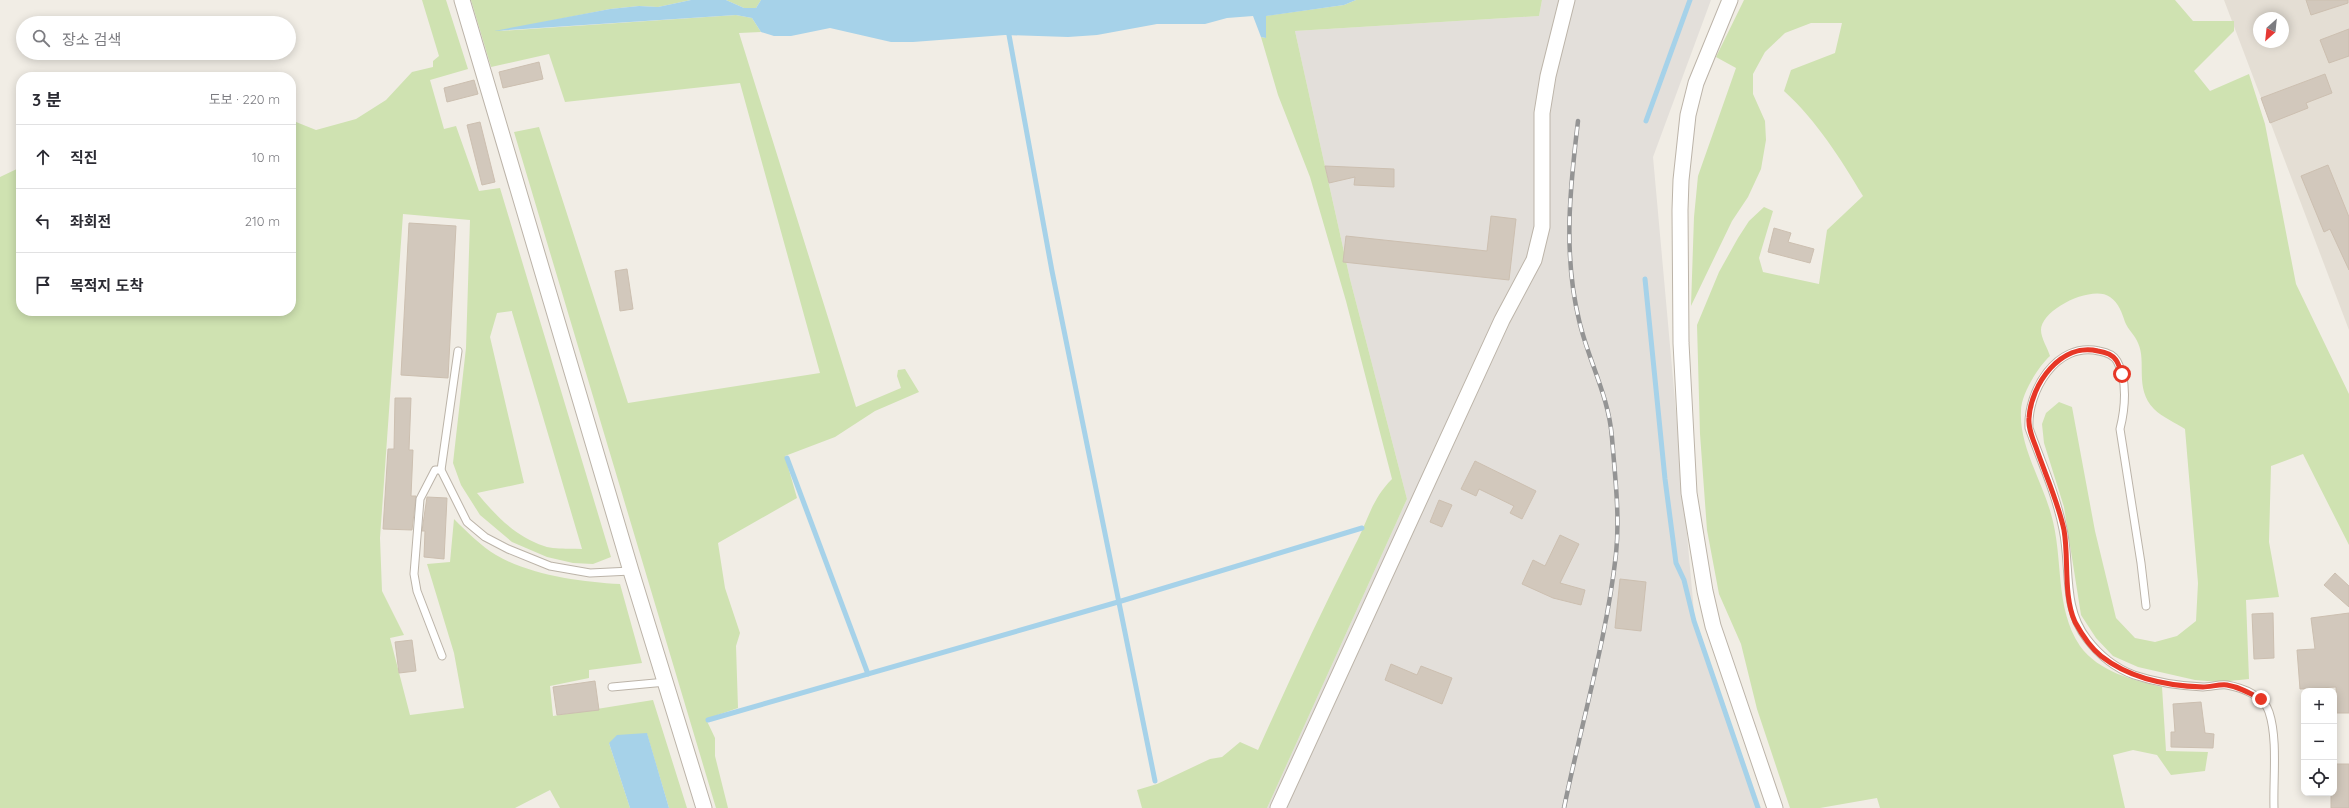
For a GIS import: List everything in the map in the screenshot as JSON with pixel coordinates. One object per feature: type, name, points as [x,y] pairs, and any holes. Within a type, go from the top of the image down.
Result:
[{"type":"street","points":[[462,0],[631,571],[704,808]]},
{"type":"street","points":[[1278,808],[1502,320],[1534,260],[1542,227],[1542,113],[1548,76],[1567,0]]},
{"type":"street","points":[[1730,0],[1696,83],[1688,115],[1681,180],[1681,343],[1689,492],[1696,539],[1713,626],[1775,808]]},
{"type":"lane","points":[[2146,606],[2141,563],[2120,429],[2124,413],[2122,374],[2116,360],[2108,353],[2094,350],[2080,350],[2066,356],[2052,366],[2041,380],[2033,395],[2028,418],[2029,428],[2064,529],[2070,599],[2075,622],[2099,654],[2117,667],[2135,675],[2161,682],[2203,687],[2226,685],[2244,690],[2261,699],[2268,710],[2273,730],[2274,808]]},
{"type":"lane","points":[[458,351],[442,470],[467,522],[485,537],[508,549],[550,566],[569,571],[590,573],[631,571]]},
{"type":"lane","points":[[442,470],[434,470],[420,499],[414,574],[417,590],[442,656]]},
{"type":"lane","points":[[612,687],[666,682]]},
{"type":"shaded area","points":[[1542,0],[1711,0],[1653,157],[1695,623],[1761,808],[1267,808],[1407,499],[1350,279],[1295,31],[1539,16]]},
{"type":"shaded area","points":[[2224,0],[2349,0],[2349,330]]},
{"type":"green space","points":[[422,0],[446,0],[468,69],[430,80],[444,129],[456,126],[479,191],[500,188],[611,557],[593,564],[573,563],[547,557],[512,542],[480,515],[461,485],[453,463],[466,348],[470,220],[403,214],[380,538],[382,591],[404,635],[390,638],[410,715],[464,708],[454,653],[427,564],[450,562],[454,519],[490,551],[509,562],[524,568],[573,579],[620,584],[642,663],[589,670],[589,678],[550,686],[553,716],[653,700],[687,808],[669,808],[647,734],[609,743],[630,808],[560,808],[550,790],[515,808],[0,808],[0,177],[16,169],[16,316],[296,316],[296,122],[316,130],[356,119],[386,100],[412,72],[433,67],[433,61],[439,56]],"holes":[[[512,311],[582,549],[548,547],[524,537],[491,510],[477,493],[524,483],[490,337],[497,313]]]},
{"type":"green space","points":[[471,0],[691,0],[658,7],[639,6],[610,9],[499,31],[736,15],[752,18],[761,32],[739,33],[856,407],[901,388],[897,376],[898,370],[905,369],[919,392],[875,411],[835,437],[785,456],[797,498],[718,543],[725,588],[740,633],[736,646],[738,708],[706,719],[715,738],[715,756],[728,808],[716,808],[514,132],[539,127],[628,403],[820,373],[740,83],[565,102],[549,54],[491,67]]},
{"type":"green space","points":[[726,0],[761,0],[756,8],[744,8]]},
{"type":"green space","points":[[1356,0],[1542,0],[1539,16],[1295,31],[1350,279],[1407,499],[1267,808],[1142,808],[1137,790],[1157,784],[1210,759],[1222,757],[1240,742],[1258,750],[1370,511],[1379,495],[1392,479],[1346,301],[1310,177],[1278,95],[1261,37],[1266,38],[1265,16],[1344,5]]},
{"type":"green space","points":[[1744,0],[2175,0],[2193,21],[2234,21],[2234,31],[2194,71],[2210,91],[2249,74],[2265,124],[2296,284],[2349,394],[2349,545],[2303,454],[2271,466],[2269,542],[2279,597],[2246,600],[2249,679],[2220,682],[2195,680],[2138,667],[2113,656],[2096,638],[2081,615],[2064,507],[2044,443],[2042,424],[2046,413],[2059,402],[2072,407],[2095,531],[2116,618],[2135,638],[2155,642],[2177,636],[2196,621],[2198,583],[2185,429],[2157,412],[2148,401],[2144,392],[2138,343],[2126,325],[2120,308],[2113,299],[2102,294],[2081,296],[2058,307],[2049,314],[2043,322],[2041,330],[2050,356],[2040,367],[2031,381],[2024,397],[2021,411],[2021,424],[2027,450],[2047,502],[2055,531],[2063,599],[2066,615],[2072,631],[2080,646],[2088,655],[2107,669],[2128,678],[2162,687],[2166,751],[2208,752],[2205,771],[2171,775],[2157,755],[2133,750],[2113,755],[2125,808],[1880,808],[1877,798],[1820,808],[1790,808],[1757,709],[1741,644],[1719,594],[1707,530],[1700,434],[1697,325],[1719,272],[1738,238],[1749,221],[1764,207],[1773,211],[1759,258],[1763,272],[1819,284],[1827,230],[1863,196],[1837,154],[1817,127],[1784,91],[1791,70],[1835,53],[1842,23],[1811,23],[1785,33],[1765,52],[1753,74],[1753,94],[1765,121],[1766,140],[1761,169],[1748,197],[1732,221],[1691,306],[1694,217],[1698,176],[1736,68],[1716,57]]},
{"type":"water","points":[[691,0],[726,0],[744,8],[756,8],[761,0],[1356,0],[1344,5],[1266,16],[1266,38],[1261,37],[1253,16],[1227,18],[1205,24],[1157,24],[1097,35],[1068,37],[1005,35],[913,42],[891,42],[830,28],[791,36],[774,36],[761,32],[752,18],[736,15],[494,31],[610,9],[639,6],[658,7]]},
{"type":"water","points":[[647,733],[669,808],[630,808],[609,743],[617,735]]},
{"type":"building","points":[[2306,0],[2348,0],[2348,3],[2311,15]]},
{"type":"building","points":[[2349,29],[2349,56],[2329,63],[2320,40]]},
{"type":"building","points":[[539,62],[543,79],[503,88],[499,72]]},
{"type":"building","points":[[2325,74],[2332,93],[2306,103],[2308,108],[2270,123],[2261,98]]},
{"type":"building","points":[[474,80],[478,94],[447,102],[444,88]]},
{"type":"building","points":[[480,122],[495,182],[482,185],[467,125]]},
{"type":"building","points":[[2328,165],[2349,217],[2349,270],[2330,229],[2324,232],[2301,176]]},
{"type":"building","points":[[1325,166],[1394,169],[1394,187],[1354,185],[1355,177],[1329,183]]},
{"type":"building","points":[[1491,216],[1516,219],[1509,280],[1343,262],[1346,236],[1487,251]]},
{"type":"building","points":[[409,223],[456,226],[448,378],[401,375]]},
{"type":"building","points":[[1774,228],[1791,233],[1788,242],[1814,249],[1810,263],[1768,252]]},
{"type":"building","points":[[627,269],[633,309],[620,311],[615,271]]},
{"type":"building","points":[[395,398],[411,398],[409,450],[413,450],[411,496],[416,496],[412,530],[383,529],[388,449],[394,449]]},
{"type":"building","points":[[1475,461],[1536,491],[1522,519],[1510,513],[1514,506],[1479,489],[1476,496],[1461,489]]},
{"type":"building","points":[[427,497],[447,498],[444,559],[424,557],[425,531],[422,531]]},
{"type":"building","points":[[1439,500],[1452,505],[1442,527],[1430,522]]},
{"type":"building","points":[[1560,535],[1579,544],[1560,583],[1585,590],[1581,605],[1553,598],[1522,584],[1533,560],[1545,566]]},
{"type":"building","points":[[2335,573],[2349,586],[2349,607],[2324,585]]},
{"type":"building","points":[[1620,579],[1646,582],[1641,631],[1615,628]]},
{"type":"building","points":[[2273,613],[2274,658],[2254,659],[2252,614]]},
{"type":"building","points":[[2349,613],[2349,713],[2337,713],[2336,687],[2300,689],[2297,650],[2315,649],[2311,618]]},
{"type":"building","points":[[412,640],[416,671],[399,673],[395,642]]},
{"type":"building","points":[[1391,664],[1417,675],[1421,666],[1452,678],[1442,704],[1385,680]]},
{"type":"building","points":[[595,681],[599,710],[557,715],[553,687]]},
{"type":"building","points":[[2201,702],[2205,733],[2214,734],[2213,748],[2171,747],[2171,732],[2175,732],[2173,704]]},
{"type":"building","points":[[2337,764],[2349,764],[2349,808],[2331,808],[2331,796],[2337,796]]},
{"type":"waterway","points":[[1646,121],[1690,0]]},
{"type":"waterway","points":[[1009,35],[1052,271],[1155,781]]},
{"type":"waterway","points":[[1645,279],[1665,479],[1676,563],[1684,580],[1694,621],[1758,808]]},
{"type":"waterway","points":[[787,458],[868,674]]},
{"type":"waterway","points":[[708,720],[1118,602],[1362,528]]},
{"type":"railway","points":[[1564,808],[1600,649],[1612,585],[1617,540],[1616,481],[1610,423],[1603,393],[1579,320],[1571,270],[1571,196],[1578,121]]},
{"type":"route","points":[[2122,374],[2116,360],[2108,353],[2094,350],[2080,350],[2066,356],[2052,366],[2041,380],[2033,395],[2028,418],[2029,428],[2058,508],[2064,529],[2067,551],[2068,585],[2075,622],[2099,654],[2117,667],[2135,675],[2161,682],[2203,687],[2226,685],[2244,690],[2261,699]]}]
